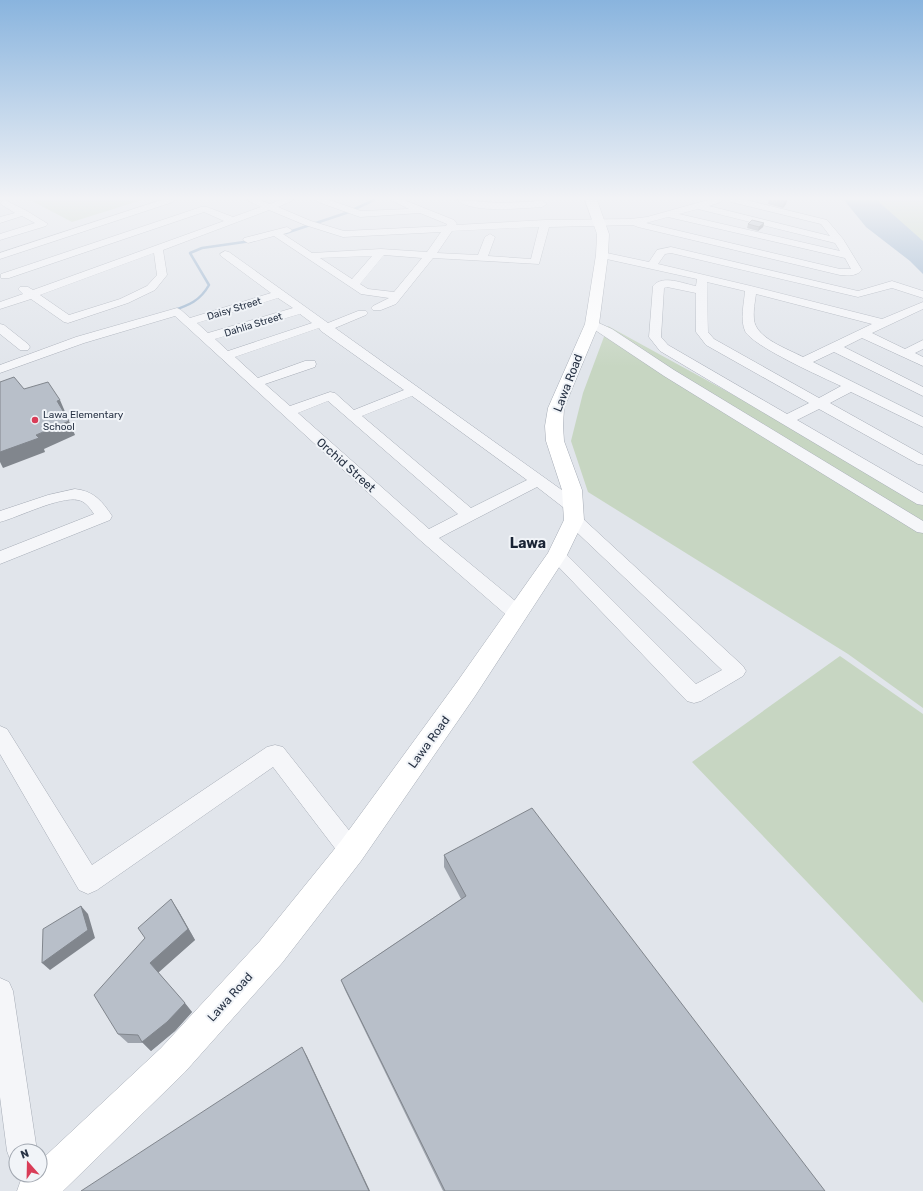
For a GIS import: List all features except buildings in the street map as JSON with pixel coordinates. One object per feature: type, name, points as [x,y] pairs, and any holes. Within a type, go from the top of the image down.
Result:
[{"type":"main road","name":"Lawa Road","points":[[36,1191],[173,1060],[271,952],[351,851],[466,689],[557,555],[574,513],[572,490],[559,456],[554,426],[556,408],[592,324],[601,256]]},
{"type":"street","points":[[3,275],[62,256]]},
{"type":"street","points":[[0,306],[137,256]]},
{"type":"street","points":[[3,275],[68,319],[124,301],[152,288],[162,275],[159,256]]},
{"type":"street","points":[[227,256],[537,481],[574,513],[736,671],[694,695],[557,555]]},
{"type":"street","points":[[308,256],[365,292],[396,296]]},
{"type":"street","points":[[308,256],[316,256]]},
{"type":"street","points":[[353,285],[378,256]]},
{"type":"street","points":[[377,308],[392,302],[430,256]]},
{"type":"street","points":[[440,256],[535,262],[537,256]]},
{"type":"street","points":[[650,266],[658,256]]},
{"type":"street","points":[[695,256],[858,294],[892,284],[923,295]]},
{"type":"street","points":[[771,256],[848,273],[857,270],[848,256]]},
{"type":"street","points":[[601,261],[634,268],[650,266],[702,277],[883,323]]},
{"type":"street","points":[[702,277],[702,332],[710,342],[923,461]]},
{"type":"street","points":[[702,291],[666,283],[659,286],[655,337],[664,348],[673,355],[923,500]]},
{"type":"street","points":[[751,289],[748,319],[751,332],[766,343],[923,423]]},
{"type":"street","name":"Daisy Street","points":[[0,369],[80,340],[280,294]]},
{"type":"street","points":[[803,362],[923,305]]},
{"type":"street","name":"Dahlia Street","points":[[206,338],[300,310]]},
{"type":"street","points":[[225,356],[362,313]]},
{"type":"street","name":"Orchid Street","points":[[182,317],[427,537],[518,614]]},
{"type":"street","points":[[592,324],[608,332],[669,373],[923,528]]},
{"type":"street","points":[[0,328],[24,347]]},
{"type":"street","points":[[862,333],[923,362]]},
{"type":"street","points":[[905,354],[923,344]]},
{"type":"street","points":[[834,347],[923,392]]},
{"type":"street","points":[[256,383],[310,364]]},
{"type":"street","points":[[787,420],[850,387]]},
{"type":"street","points":[[353,415],[414,391]]},
{"type":"street","points":[[287,412],[330,396],[469,515]]},
{"type":"street","points":[[427,537],[537,481]]},
{"type":"street","points":[[0,517],[66,495],[81,494],[93,501],[104,516],[0,558]]},
{"type":"street","points":[[0,735],[88,882],[275,754],[351,851]]},
{"type":"street","points":[[0,991],[21,1143]]},
{"type":"green space","points":[[608,326],[923,499],[923,708],[848,654],[588,492],[571,441],[583,393]]},
{"type":"green space","points":[[840,656],[923,714],[923,1003],[692,762]]},
{"type":"water","points":[[903,256],[923,256],[923,274]]},
{"type":"waterway","points":[[172,311],[194,302],[202,295],[209,285],[192,256]]},
{"type":"place","name":"Lawa Elementary School","points":[[35,420]]},
{"type":"district","name":"Lawa","points":[[528,543]]}]
